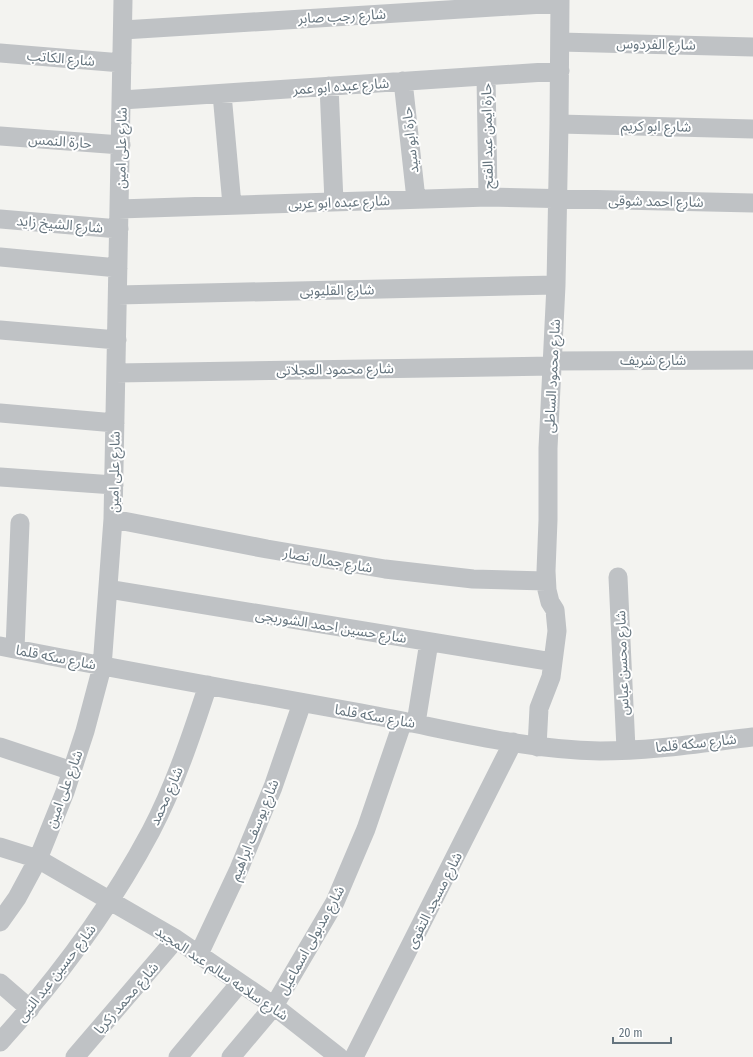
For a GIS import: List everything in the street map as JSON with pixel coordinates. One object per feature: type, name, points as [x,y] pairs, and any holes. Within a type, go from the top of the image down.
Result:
[{"type":"street","name":"شارع على امين","points":[[0,922],[17,898],[38,860],[72,771],[85,731],[102,667],[113,519],[124,0]]},
{"type":"street","name":"شارع رجب صابر","points":[[123,30],[560,2]]},
{"type":"street","name":"شارع محمود الساطى","points":[[537,747],[539,708],[551,677],[557,631],[555,610],[550,602],[546,581],[548,448],[556,285],[560,2]]},
{"type":"street","name":"شارع الفردوس","points":[[560,42],[753,47]]},
{"type":"street","name":"شارع الكاتب","points":[[0,53],[122,62]]},
{"type":"street","name":"شارع عبده ابو عمر","points":[[122,100],[560,71]]},
{"type":"street","name":"حارة ايمن عبد الفتح","points":[[486,76],[488,197]]},
{"type":"street","name":"حارة ابو سيد","points":[[403,81],[416,200]]},
{"type":"street","points":[[328,86],[334,202]]},
{"type":"street","points":[[222,94],[232,205]]},
{"type":"street","name":"شارع ابو كريم","points":[[559,124],[753,129]]},
{"type":"street","name":"حارة النمس","points":[[0,136],[121,145]]},
{"type":"street","name":"شارع عبده ابو عربى","points":[[120,209],[488,197],[558,199]]},
{"type":"street","name":"شارع احمد شوقى","points":[[558,199],[753,203]]},
{"type":"street","name":"شارع الشيخ زايد","points":[[0,219],[119,229]]},
{"type":"street","points":[[0,257],[118,268]]},
{"type":"street","name":"شارع القليوبى","points":[[118,295],[556,285]]},
{"type":"street","points":[[0,330],[117,340]]},
{"type":"street","name":"شارع شريف","points":[[553,363],[753,360]]},
{"type":"street","name":"شارع محمود العجلاتى","points":[[116,373],[553,363]]},
{"type":"street","points":[[0,413],[115,423]]},
{"type":"street","points":[[0,477],[114,485]]},
{"type":"street","name":"شارع جمال نصار","points":[[113,519],[385,570],[473,579],[546,581]]},
{"type":"street","points":[[8,647],[20,523]]},
{"type":"street","name":"شارع محسن عباس","points":[[618,577],[626,749]]},
{"type":"street","name":"شارع حسين احمد الشوربجى","points":[[108,589],[553,662]]},
{"type":"street","name":"شارع مدبولى اسماعيل","points":[[231,1057],[274,1006],[335,902],[410,722],[428,642]]},
{"type":"street","name":"شارع سكه قلما","points":[[8,647],[102,667],[410,722],[537,747],[600,751],[656,748],[753,737]]},
{"type":"street","name":"شارع محمد","points":[[110,901],[151,830],[183,759],[208,685]]},
{"type":"street","name":"شارع يوسف ابراهيم","points":[[199,954],[248,849],[273,787],[302,703]]},
{"type":"street","name":"شارع مسجد التقوى","points":[[354,1057],[514,742]]},
{"type":"street","points":[[0,747],[72,771]]},
{"type":"street","name":"شارع سلامه سالم عبد المجيد","points":[[0,847],[38,860],[176,939],[274,1006],[339,1057]]},
{"type":"street","name":"شارع حسين عبد النبى","points":[[0,1042],[30,1009],[110,901]]},
{"type":"street","name":"شارع محمد زكريا","points":[[75,1057],[176,939]]},
{"type":"street","points":[[0,983],[30,1009]]},
{"type":"street","points":[[178,1057],[240,983]]}]
